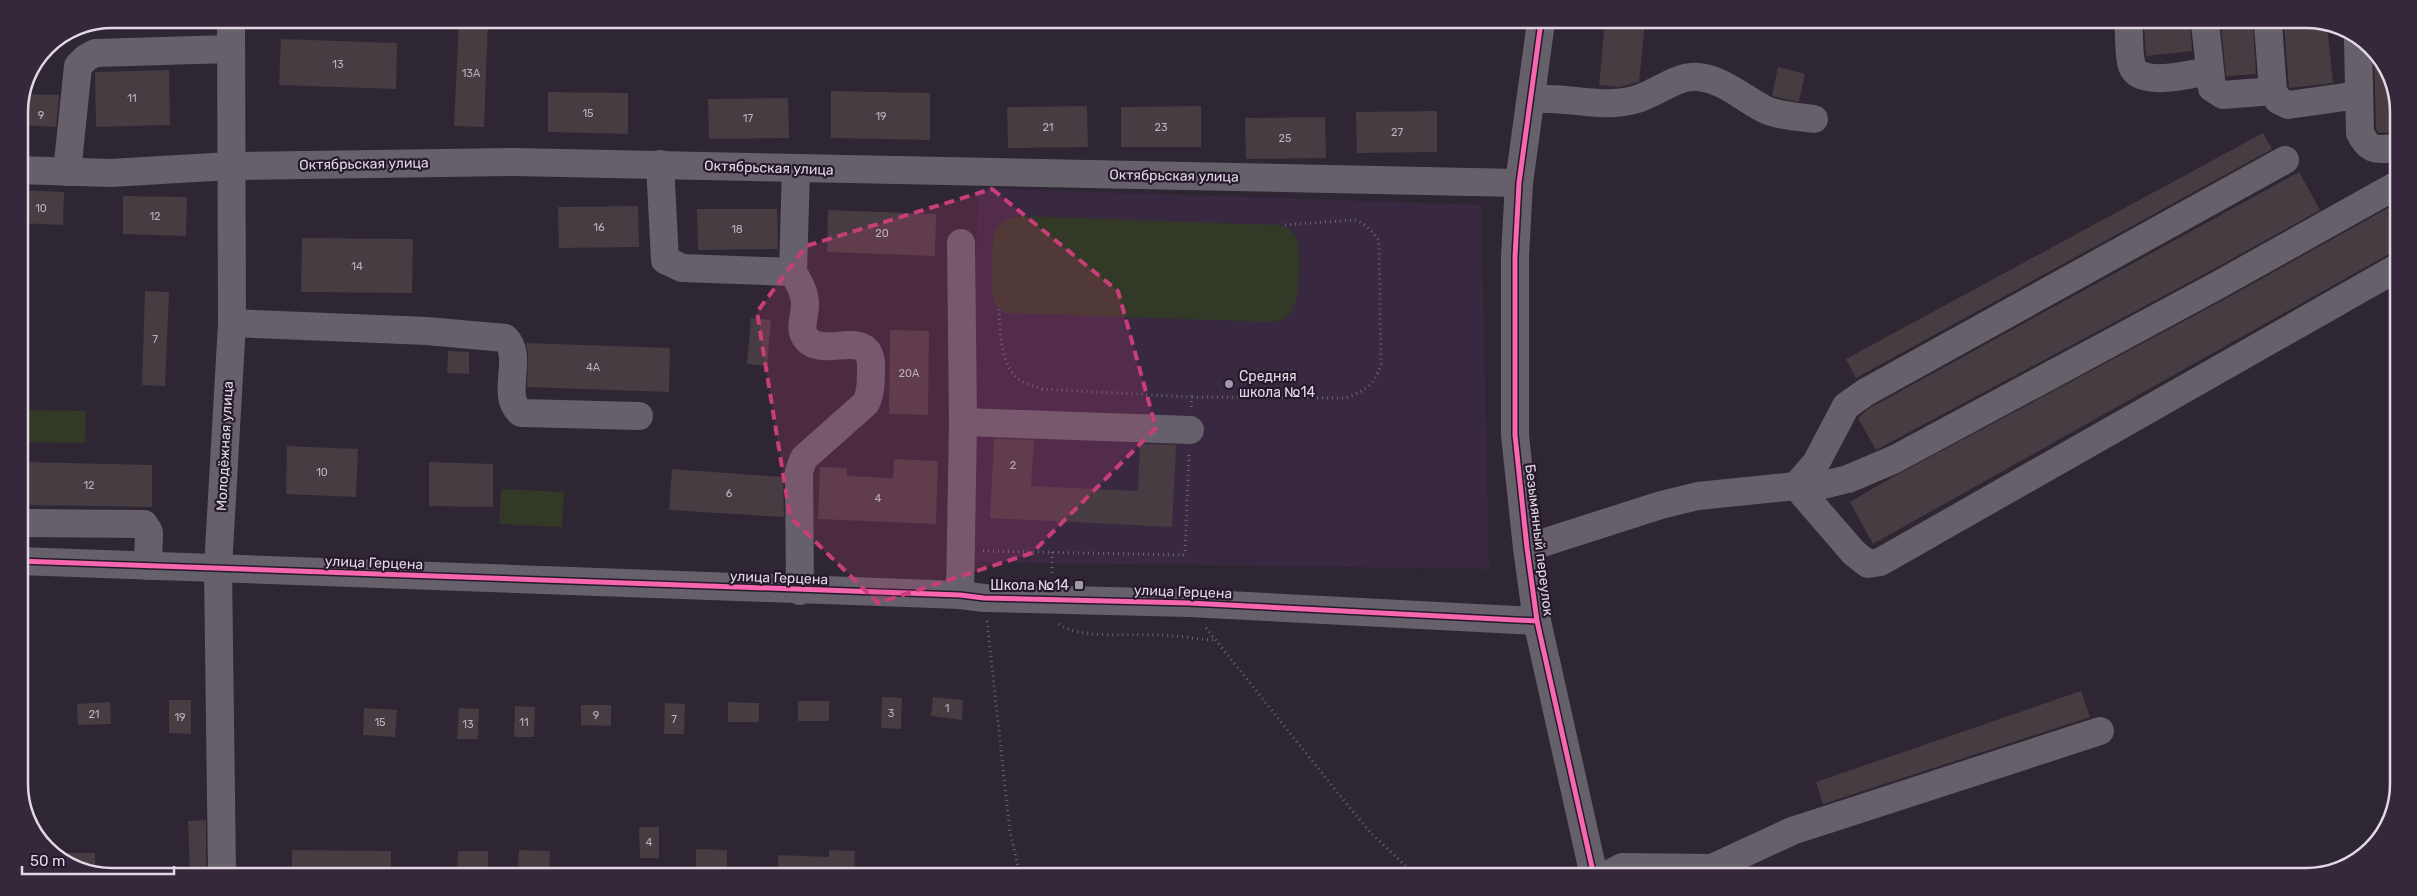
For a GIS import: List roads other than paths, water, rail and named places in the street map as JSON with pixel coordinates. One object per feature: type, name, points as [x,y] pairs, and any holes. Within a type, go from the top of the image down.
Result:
[{"type":"street","name":"Молодёжная улица","points":[[222,868],[218,568],[232,322],[231,28]]},
{"type":"street","name":"Безымянный переулок","points":[[1540,28],[1519,184],[1516,257],[1515,435],[1527,548],[1538,621],[1592,868]]},
{"type":"street","points":[[2128,28],[2132,66],[2138,75],[2152,79],[2209,71]]},
{"type":"street","points":[[2205,28],[2212,88],[2223,95],[2273,90]]},
{"type":"street","points":[[2268,28],[2273,90],[2278,100],[2288,105],[2359,96]]},
{"type":"street","points":[[2358,46],[2360,133],[2366,144],[2375,150],[2389,149]]},
{"type":"street","points":[[67,172],[78,66],[86,58],[95,53],[230,49]]},
{"type":"street","points":[[1532,99],[1552,97],[1605,104],[1634,100],[1673,83],[1696,77],[1719,82],[1768,111],[1814,119]]},
{"type":"street","points":[[1796,486],[1816,463],[1846,406],[1866,392],[2285,160]]},
{"type":"street","name":"Октябрьская улица","points":[[28,170],[110,173],[230,166],[514,162],[1519,184]]},
{"type":"street","points":[[660,164],[663,254],[669,264],[682,268],[793,272]]},
{"type":"street","points":[[796,169],[793,272],[801,286],[805,304],[803,334],[810,342],[818,346],[858,346],[872,357],[870,393],[866,403],[804,458],[799,471],[800,591]]},
{"type":"street","points":[[1527,548],[1661,504],[1698,496],[1796,486],[1819,486],[1848,479],[1895,459],[2220,284],[2389,190]]},
{"type":"street","points":[[961,243],[963,550],[972,597]]},
{"type":"street","points":[[1796,486],[1854,553],[1868,564],[1880,562],[2389,272]]},
{"type":"street","points":[[232,322],[505,338],[511,344],[512,352],[512,399],[515,408],[521,413],[639,416]]},
{"type":"street","points":[[963,422],[1190,430]]},
{"type":"street","points":[[28,523],[144,524],[149,532],[148,566]]},
{"type":"street","name":"улица Герцена","points":[[28,561],[800,591],[1188,603],[1538,621]]},
{"type":"street","points":[[1620,868],[1712,868],[1792,831],[2100,731]]},
{"type":"place","name":"Средняя школа №14","points":[[1229,384]]},
{"type":"place","name":"Школа №14","points":[[1079,585]]}]
